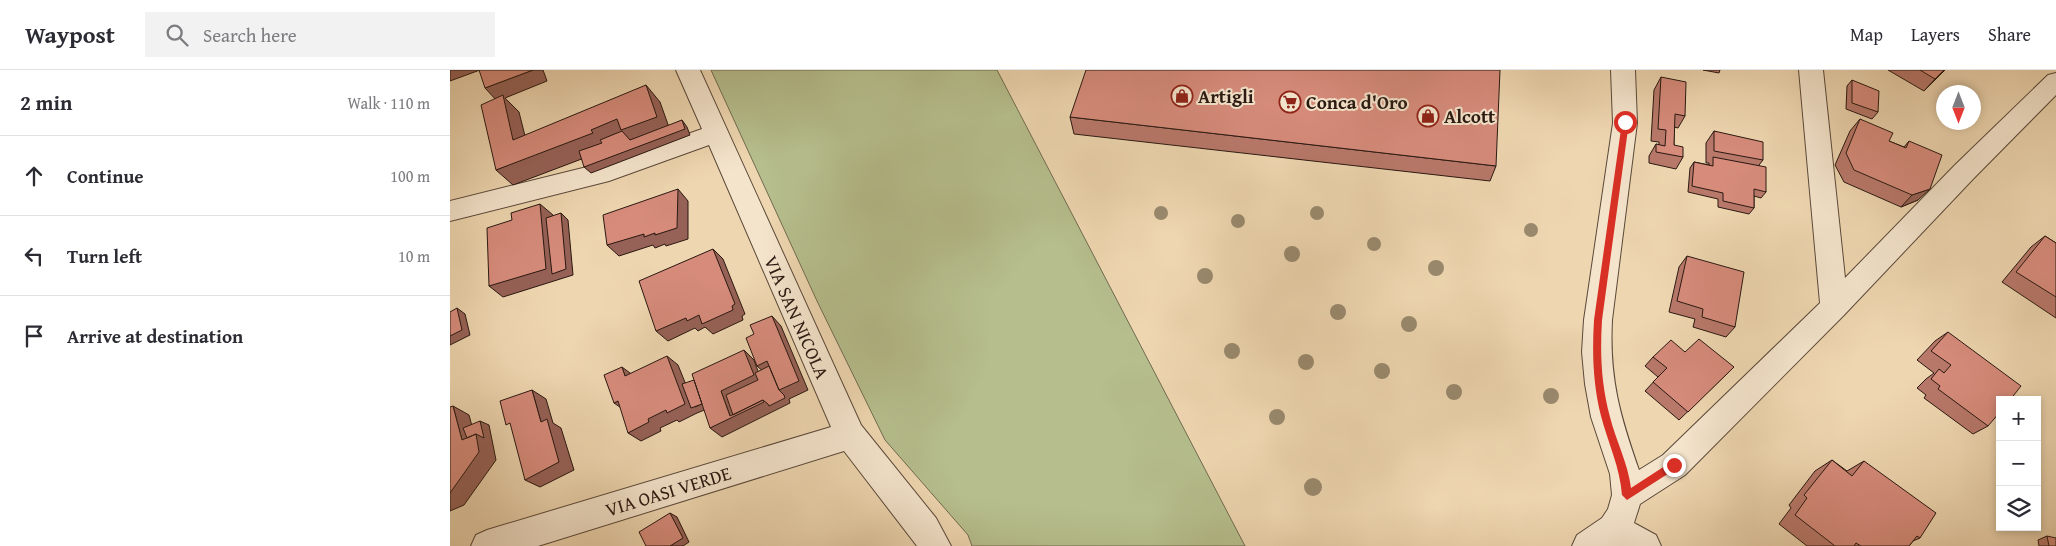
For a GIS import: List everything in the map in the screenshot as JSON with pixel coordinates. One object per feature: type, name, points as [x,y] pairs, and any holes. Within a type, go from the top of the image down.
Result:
[{"type":"street","name":"VIA SAN NICOLA","points":[[688,70],[850,435],[925,529],[935,546]]},
{"type":"street","points":[[1601,538],[1622,514],[1627,495],[1625,474],[1604,409],[1596,352],[1598,320],[1625,122],[1622,70]]},
{"type":"street","points":[[1811,70],[1834,307]]},
{"type":"street","points":[[1627,495],[1674,465],[1834,307],[1964,172],[2056,81]]},
{"type":"street","points":[[450,211],[609,172],[716,133]]},
{"type":"street","name":"VIA OASI VERDE","points":[[487,546],[850,435]]},
{"type":"street","points":[[1601,538],[1645,546]]},
{"type":"green space","points":[[711,70],[997,70],[1245,546],[972,546],[968,535],[885,440],[817,301]]},
{"type":"building","points":[[479,70],[533,70],[485,88]]},
{"type":"building","name":"Conca d'Oro","points":[[1086,70],[1500,70],[1496,166],[1070,117]]},
{"type":"building","points":[[1920,70],[1944,70],[1935,79]]},
{"type":"building","points":[[1661,77],[1686,82],[1685,116],[1675,114],[1674,145],[1683,147],[1683,157],[1656,152],[1656,144],[1665,146],[1666,130],[1658,129]]},
{"type":"building","points":[[1852,80],[1879,91],[1878,112],[1852,103]]},
{"type":"building","points":[[646,85],[657,117],[621,130],[617,119],[591,130],[593,133],[496,170],[481,105],[503,95],[513,140]]},
{"type":"building","points":[[1860,119],[1893,133],[1889,141],[1906,148],[1909,141],[1942,155],[1930,189],[1912,195],[1854,170],[1846,153]]},
{"type":"building","points":[[682,120],[685,129],[584,167],[579,151],[602,143],[600,140],[622,131],[630,140]]},
{"type":"building","points":[[1714,131],[1763,142],[1763,160],[1714,151]]},
{"type":"building","points":[[1713,157],[1766,167],[1766,192],[1754,189],[1754,208],[1723,201],[1723,193],[1692,186],[1694,162],[1713,166]]},
{"type":"building","points":[[678,189],[677,228],[644,237],[644,234],[607,245],[603,215]]},
{"type":"building","points":[[540,204],[546,269],[489,286],[487,228],[512,220],[511,213]]},
{"type":"building","points":[[561,213],[566,269],[552,274],[546,218]]},
{"type":"building","points":[[2045,236],[2056,243],[2056,297],[2016,272]]},
{"type":"building","points":[[713,249],[735,304],[732,306],[733,310],[702,324],[699,315],[687,321],[686,318],[656,331],[639,281]]},
{"type":"building","points":[[1687,256],[1744,272],[1735,327],[1702,317],[1703,309],[1677,301]]},
{"type":"building","points":[[457,308],[462,330],[450,336],[450,312]]},
{"type":"building","points":[[772,316],[799,381],[779,390],[767,361],[757,366],[746,338],[754,334],[750,325]]},
{"type":"building","points":[[1948,332],[2021,386],[2013,396],[1996,396],[1996,417],[1988,426],[1938,389],[1940,386],[1931,379],[1939,369],[1944,373],[1951,365],[1931,351]]},
{"type":"building","points":[[1699,339],[1734,367],[1688,412],[1653,382],[1667,368],[1653,357],[1671,340],[1685,352]]},
{"type":"building","points":[[744,350],[754,375],[721,391],[730,416],[763,400],[764,402],[710,428],[692,374]]},
{"type":"building","points":[[667,356],[685,404],[667,413],[666,410],[648,419],[649,422],[628,433],[618,401],[614,403],[604,375],[622,367],[625,376]]},
{"type":"building","points":[[769,366],[779,390],[785,398],[769,406],[763,400],[733,415],[726,395],[758,380],[755,373]]},
{"type":"building","points":[[694,380],[702,404],[691,408],[682,384]]},
{"type":"building","points":[[532,390],[541,422],[547,419],[559,462],[525,480],[510,423],[506,425],[500,401]]},
{"type":"building","points":[[453,406],[462,440],[476,434],[479,452],[450,493],[450,407]]},
{"type":"building","points":[[480,421],[484,438],[476,434],[467,438],[463,428]]},
{"type":"building","points":[[1832,460],[1852,476],[1864,461],[1936,513],[1920,538],[1917,536],[1909,546],[1861,546],[1856,543],[1854,546],[1835,546],[1795,515],[1807,498],[1804,495]]},
{"type":"building","points":[[670,513],[683,538],[670,546],[646,546],[639,532]]},
{"type":"building","points":[[2047,536],[2056,538],[2056,546],[2049,546]]},
{"type":"place","name":"Artigli","points":[[1182,96]]},
{"type":"place","name":"Conca d'Oro","points":[[1290,102]]},
{"type":"place","name":"Alcott","points":[[1428,116]]},
{"type":"route","points":[[1625,122],[1598,320],[1596,352],[1599,384],[1606,418],[1625,474],[1627,495],[1674,465]]}]
